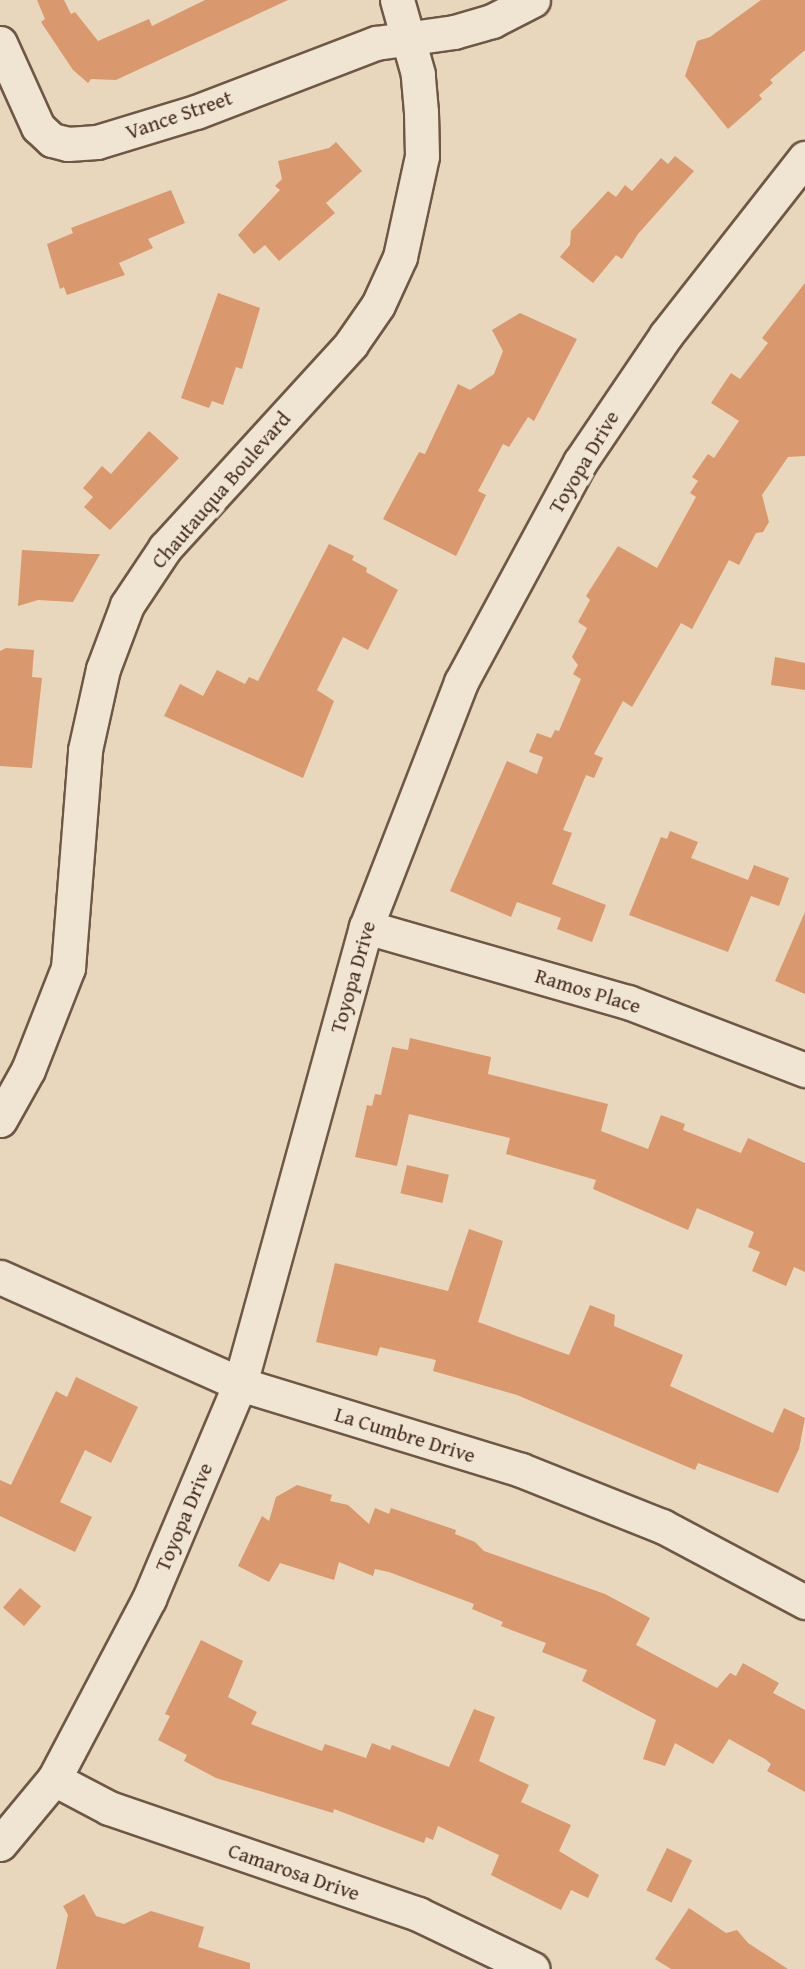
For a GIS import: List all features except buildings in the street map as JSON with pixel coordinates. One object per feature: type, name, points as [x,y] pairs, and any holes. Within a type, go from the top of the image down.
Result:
[{"type":"street","name":"Chautauqua Boulevard","points":[[0,1120],[28,1070],[68,968],[85,750],[103,669],[127,605],[165,548],[351,344],[378,305],[400,257],[422,156],[418,74],[397,0]]},
{"type":"street","name":"Vance Street","points":[[0,43],[38,127],[52,140],[68,144],[97,142],[196,112],[362,48],[409,36],[454,32],[492,21],[533,0]]},
{"type":"street","name":"Toyopa Drive","points":[[0,1844],[54,1779],[149,1599],[240,1384],[366,927],[461,682],[580,462],[666,335],[805,158]]},
{"type":"street","name":"Ramos Place","points":[[366,927],[628,1002],[805,1070]]},
{"type":"street","name":"La Cumbre Drive","points":[[0,1277],[240,1384],[521,1471],[662,1527],[805,1602]]},
{"type":"street","name":"Camarosa Drive","points":[[54,1779],[109,1808],[418,1914],[533,1969]]}]
